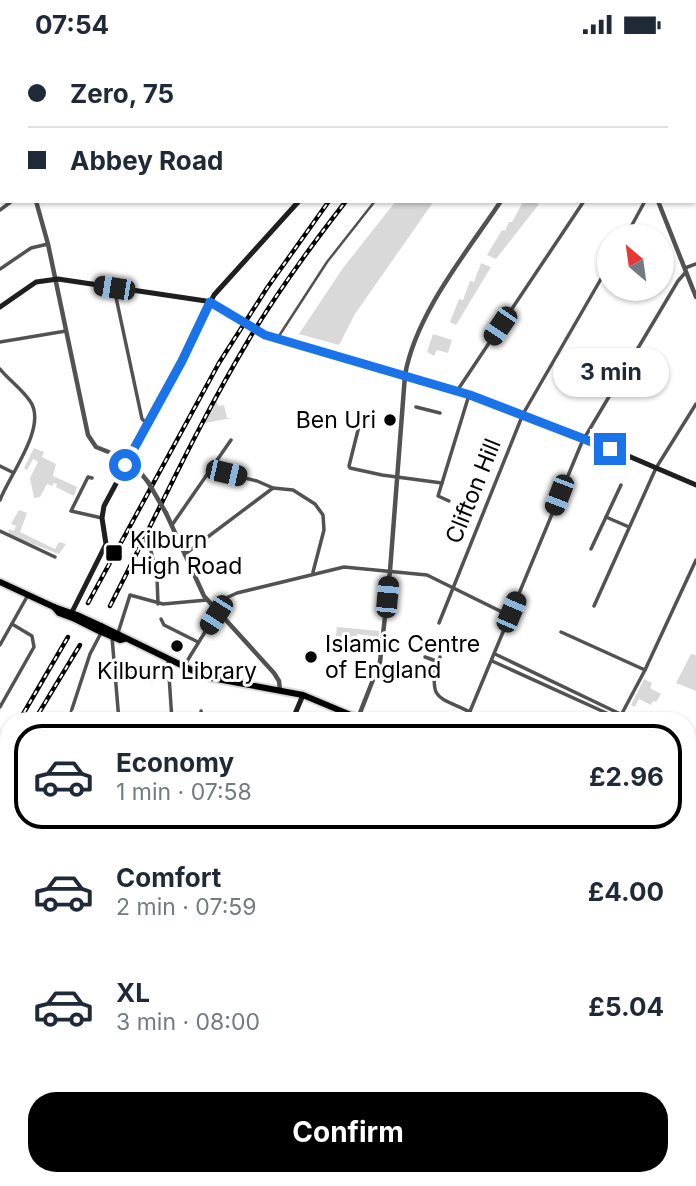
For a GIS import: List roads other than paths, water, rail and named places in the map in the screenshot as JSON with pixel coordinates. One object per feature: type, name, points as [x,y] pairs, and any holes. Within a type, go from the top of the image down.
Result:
[{"type":"main road","points":[[75,616],[106,544],[102,511],[210,302],[297,203]]},
{"type":"main road","points":[[0,307],[33,284],[55,279],[210,302],[257,332],[470,395],[584,437],[696,485]]},
{"type":"main road","points":[[0,582],[54,607],[59,613],[75,616],[206,677],[303,695],[345,712]]},
{"type":"main road","points":[[296,712],[303,695]]},
{"type":"street","points":[[37,203],[48,244],[90,440],[102,451],[134,464],[148,482],[166,513],[207,600],[278,678],[277,690]]},
{"type":"street","points":[[277,339],[307,290],[372,203]]},
{"type":"street","points":[[364,712],[379,666],[390,571],[405,375],[411,349],[423,323],[500,203]]},
{"type":"street","points":[[457,391],[583,203]]},
{"type":"street","points":[[633,224],[644,203]]},
{"type":"street","points":[[659,203],[696,297]]},
{"type":"street","points":[[0,269],[31,248],[48,244]]},
{"type":"street","points":[[436,661],[433,684],[439,697],[470,712],[584,437],[684,271],[696,264]]},
{"type":"street","name":"Clifton Hill","points":[[439,623],[523,414],[597,286]]},
{"type":"street","points":[[114,288],[141,417],[148,424]]},
{"type":"street","points":[[0,342],[66,331]]},
{"type":"street","points":[[0,500],[32,435],[36,415],[30,401],[1,372]]},
{"type":"street","points":[[449,501],[438,496],[470,395]]},
{"type":"street","points":[[594,606],[656,468],[696,404]]},
{"type":"street","points":[[403,406],[410,407]]},
{"type":"street","points":[[416,407],[440,413]]},
{"type":"street","points":[[360,422],[349,466],[354,470],[442,483]]},
{"type":"street","points":[[171,527],[231,440]]},
{"type":"street","points":[[0,466],[12,472]]},
{"type":"street","points":[[212,470],[257,481],[273,488],[293,490],[315,504],[323,516],[324,530],[313,573]]},
{"type":"street","points":[[92,478],[88,477],[71,512],[102,518]]},
{"type":"street","points":[[591,548],[621,485]]},
{"type":"street","points":[[185,554],[273,488]]},
{"type":"street","points":[[605,516],[629,527]]},
{"type":"street","points":[[0,531],[55,557]]},
{"type":"street","points":[[158,604],[157,577],[151,551],[159,538],[166,535]]},
{"type":"street","points":[[624,712],[696,560]]},
{"type":"street","points":[[212,605],[226,596],[344,567],[427,575],[510,616]]},
{"type":"street","points":[[0,645],[28,594]]},
{"type":"street","points":[[118,712],[116,670],[118,636],[130,595],[158,604],[207,600]]},
{"type":"street","points":[[183,668],[218,611]]},
{"type":"street","points":[[161,619],[164,625],[198,642]]},
{"type":"street","points":[[0,707],[34,647],[32,636],[12,624]]},
{"type":"street","points":[[71,712],[90,654],[103,629]]},
{"type":"street","points":[[561,632],[645,670]]},
{"type":"street","points":[[495,654],[609,712]]},
{"type":"street","points":[[425,657],[439,662],[440,657]]},
{"type":"street","points":[[167,660],[171,712]]},
{"type":"street","points":[[492,661],[607,712]]},
{"type":"street","points":[[116,670],[133,670],[152,680]]},
{"type":"railway","points":[[88,603],[219,363],[267,288],[328,203]]},
{"type":"railway","points":[[110,606],[229,373],[295,269],[344,203]]},
{"type":"railway","points":[[24,712],[68,637]]},
{"type":"railway","points":[[39,712],[80,645]]},
{"type":"place","name":"Ben Uri","points":[[390,420]]},
{"type":"place","name":"Kilburn High Road","points":[[114,553]]},
{"type":"place","name":"Kilburn Library","points":[[177,646]]},
{"type":"place","name":"Islamic Centre of England","points":[[311,657]]}]
